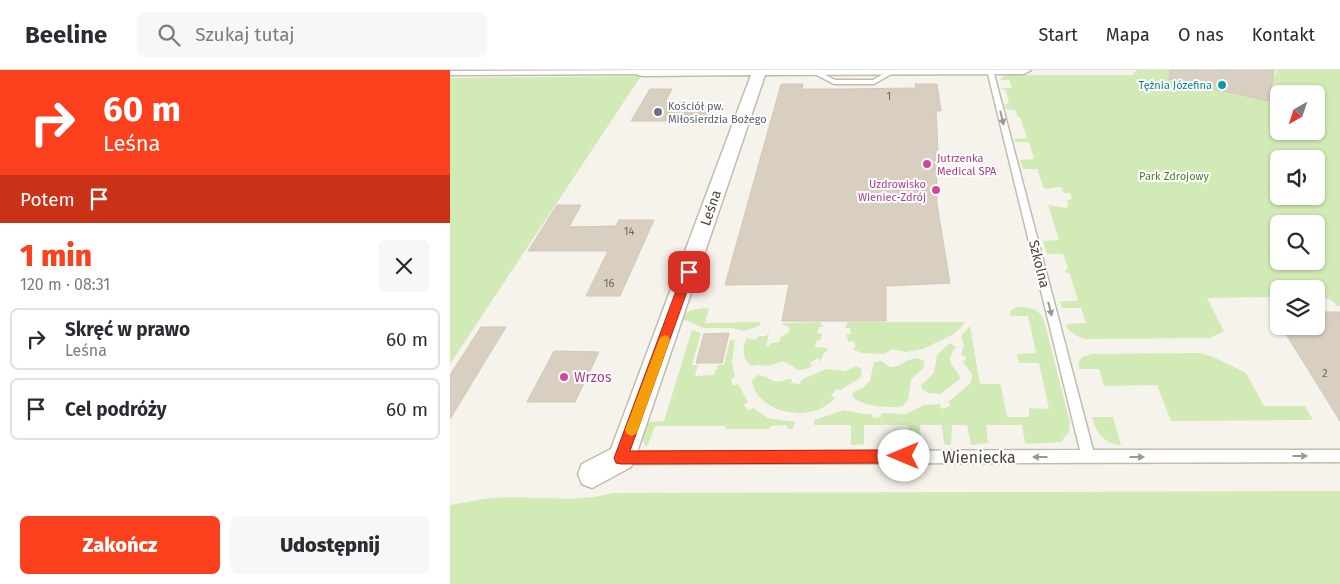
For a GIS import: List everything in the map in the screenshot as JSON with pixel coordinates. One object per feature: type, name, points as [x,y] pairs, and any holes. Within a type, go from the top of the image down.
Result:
[{"type":"street","name":"Leśna","points":[[621,458],[760,70]]},
{"type":"street","points":[[643,72],[1024,70]]},
{"type":"street","name":"Wieniecka","points":[[592,474],[621,458]]},
{"type":"lane","name":"Szkolna","points":[[990,70],[1088,457]]},
{"type":"lane","points":[[450,73],[643,72]]},
{"type":"lane","name":"Wieniecka","points":[[621,458],[1340,456]]},
{"type":"green space","name":"Park Zdrojowy","points":[[1136,70],[1251,70],[1275,75],[1276,70],[1340,70],[1340,306],[1325,297],[1325,280],[1270,280],[1270,297],[1207,298],[1224,331],[1210,338],[1086,339],[1068,330],[1066,324],[1086,323],[1081,308],[1062,308],[1060,301],[1078,301],[1070,274],[1065,271],[1068,268],[1063,254],[1047,254],[1043,241],[1059,240],[1048,205],[1067,208],[1067,200],[1072,199],[1070,193],[1064,193],[1061,187],[1044,189],[1037,169],[1023,169],[1020,160],[1034,159],[1029,142],[1015,142],[1014,139],[1027,138],[1020,117],[1017,117],[1016,110],[1006,109],[1004,105],[1009,103],[1006,91],[1000,88],[1012,88],[1009,80],[1001,80],[1001,78],[1007,75],[1133,75]]},
{"type":"green space","points":[[641,76],[450,364],[450,78]]},
{"type":"green space","points":[[1017,307],[1036,311],[1044,320],[1070,423],[1069,432],[1061,442],[1027,444],[1025,443],[1022,425],[986,425],[988,443],[971,445],[967,425],[952,425],[951,445],[945,445],[942,425],[920,425],[920,445],[909,443],[908,425],[864,425],[864,444],[851,445],[851,425],[814,425],[814,420],[844,410],[872,414],[873,418],[881,417],[881,413],[906,414],[924,405],[940,404],[941,409],[951,406],[948,402],[971,383],[972,374],[962,361],[966,360],[965,356],[961,355],[964,345],[961,336],[970,326],[980,384],[999,384],[1001,386],[1007,417],[1029,417],[1029,408],[1049,409],[1039,363],[1019,363],[1017,354],[1036,353],[1028,316],[1010,316],[1011,310]]},
{"type":"green space","points":[[709,308],[705,323],[759,322],[761,325],[744,331],[731,328],[704,328],[685,320],[680,324],[684,315],[690,311]]},
{"type":"green space","points":[[820,322],[823,327],[819,327],[817,333],[822,334],[820,340],[816,341],[815,347],[827,348],[827,351],[820,362],[818,358],[810,363],[813,366],[807,369],[799,370],[782,362],[770,366],[752,366],[745,358],[744,346],[747,338],[754,340],[769,333],[766,347],[772,343],[779,342],[781,337],[789,332],[789,327],[782,325],[784,323]]},
{"type":"green space","points":[[847,322],[965,323],[954,334],[923,349],[906,352],[893,349],[883,354],[862,353],[854,350],[853,348],[856,346],[853,341],[849,342],[846,335],[851,334],[850,328],[845,328]]},
{"type":"green space","points":[[692,330],[701,333],[692,365],[698,365],[695,376],[714,375],[718,365],[724,365],[730,340],[735,340],[732,362],[735,377],[731,379],[733,386],[738,384],[748,402],[744,405],[749,411],[753,408],[768,418],[795,422],[793,429],[788,429],[786,425],[770,426],[769,429],[726,429],[725,426],[655,426],[648,445],[645,447],[641,432],[644,422],[664,421]]},
{"type":"green space","points":[[950,343],[956,347],[950,359],[960,379],[940,394],[928,393],[922,389],[921,385],[934,373],[937,355]]},
{"type":"green space","points":[[1199,353],[1213,357],[1246,373],[1264,406],[1305,406],[1313,420],[1171,421],[1157,385],[1104,386],[1099,369],[1079,369],[1079,361],[1082,357],[1092,354]]},
{"type":"green space","points":[[918,358],[924,361],[924,367],[911,380],[908,400],[903,406],[877,406],[863,403],[854,398],[852,393],[864,387],[870,381],[874,362],[882,361],[891,367],[895,367]]},
{"type":"green space","points":[[856,366],[862,369],[860,378],[840,390],[836,389],[831,396],[835,398],[826,406],[802,413],[788,412],[765,402],[756,393],[752,381],[758,375],[776,381],[792,379],[791,383],[800,384],[801,380],[826,369],[845,371]]},
{"type":"green space","points":[[1092,417],[1113,417],[1121,445],[1105,440],[1098,433]]},
{"type":"green space","points":[[1340,491],[1340,584],[450,584],[450,505],[487,499],[507,497],[568,499],[613,493]]},
{"type":"building","points":[[1170,70],[1274,70],[1272,85],[1270,85],[1269,101],[1169,79]]},
{"type":"building","points":[[781,84],[803,84],[802,89],[845,89],[916,88],[915,84],[937,84],[941,111],[936,111],[938,150],[936,150],[937,204],[950,283],[886,286],[886,321],[782,321],[789,284],[725,285]]},
{"type":"building","points":[[650,89],[672,89],[665,102],[710,104],[710,121],[631,121]]},
{"type":"building","points":[[557,205],[581,205],[569,227],[616,226],[619,220],[654,220],[620,296],[586,296],[608,251],[528,251]]},
{"type":"building","points":[[1325,312],[1340,312],[1340,421],[1287,335],[1325,335]]},
{"type":"building","points":[[481,327],[506,327],[450,419],[450,375]]},
{"type":"building","points":[[729,333],[722,363],[696,363],[704,334]]},
{"type":"building","name":"Wrzos","points":[[554,351],[599,352],[575,402],[527,402]]},
{"type":"slow traffic","points":[[631,430],[665,340]]},
{"type":"place","name":"Tężnia Józefina","points":[[1222,85]]},
{"type":"place","name":"Kościół pw. Miłosierdzia Bożego","points":[[658,112]]},
{"type":"place","name":"Jutrzenka Medical SPA","points":[[927,164]]},
{"type":"place","name":"Uzdrowisko Wieniec-Zdrój","points":[[936,190]]},
{"type":"place","name":"Wrzos","points":[[564,377]]},
{"type":"route","points":[[689,272],[621,458],[904,456]]}]
